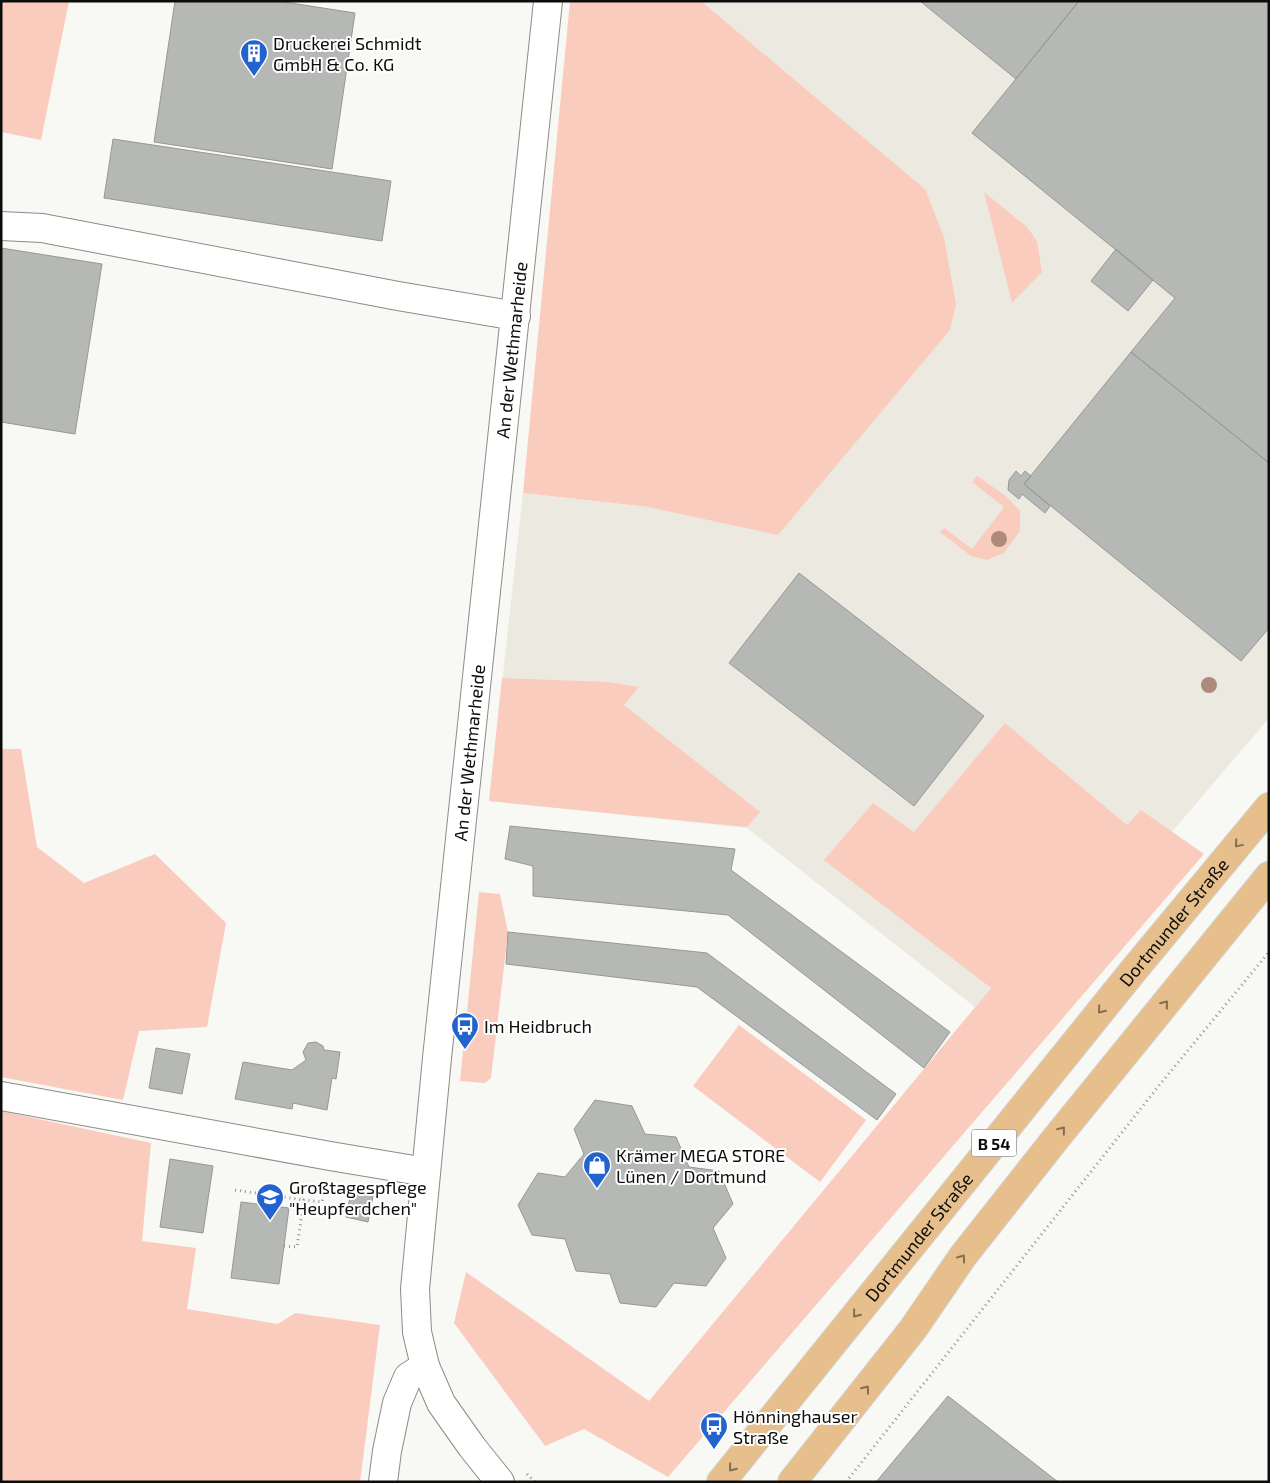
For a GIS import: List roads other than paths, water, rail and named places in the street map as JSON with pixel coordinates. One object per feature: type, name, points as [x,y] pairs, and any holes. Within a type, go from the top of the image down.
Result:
[{"type":"main road","name":"Dortmunder Straße","points":[[721,1482],[1133,971],[1269,807]]},
{"type":"main road","name":"B 54","points":[[792,1482],[913,1329],[974,1242],[1269,876]]},
{"type":"street","name":"An der Wethmarheide","points":[[500,1482],[472,1447],[441,1402],[425,1366],[417,1332],[415,1289],[548,1]]},
{"type":"street","points":[[1,226],[42,228],[398,296],[516,316]]},
{"type":"street","points":[[1,1096],[426,1172]]},
{"type":"street","points":[[384,1482],[387,1451],[397,1403],[408,1377],[425,1366]]},
{"type":"place","name":"Druckerei Schmidt GmbH & Co. KG","points":[[254,77]]},
{"type":"place","name":"Im Heidbruch","points":[[465,1050]]},
{"type":"place","name":"Krämer MEGA STORE Lünen / Dortmund","points":[[597,1189]]},
{"type":"place","name":"Großtagespflege \"Heupferdchen\"","points":[[270,1221]]},
{"type":"place","name":"Hönninghauser Straße","points":[[714,1450]]}]
